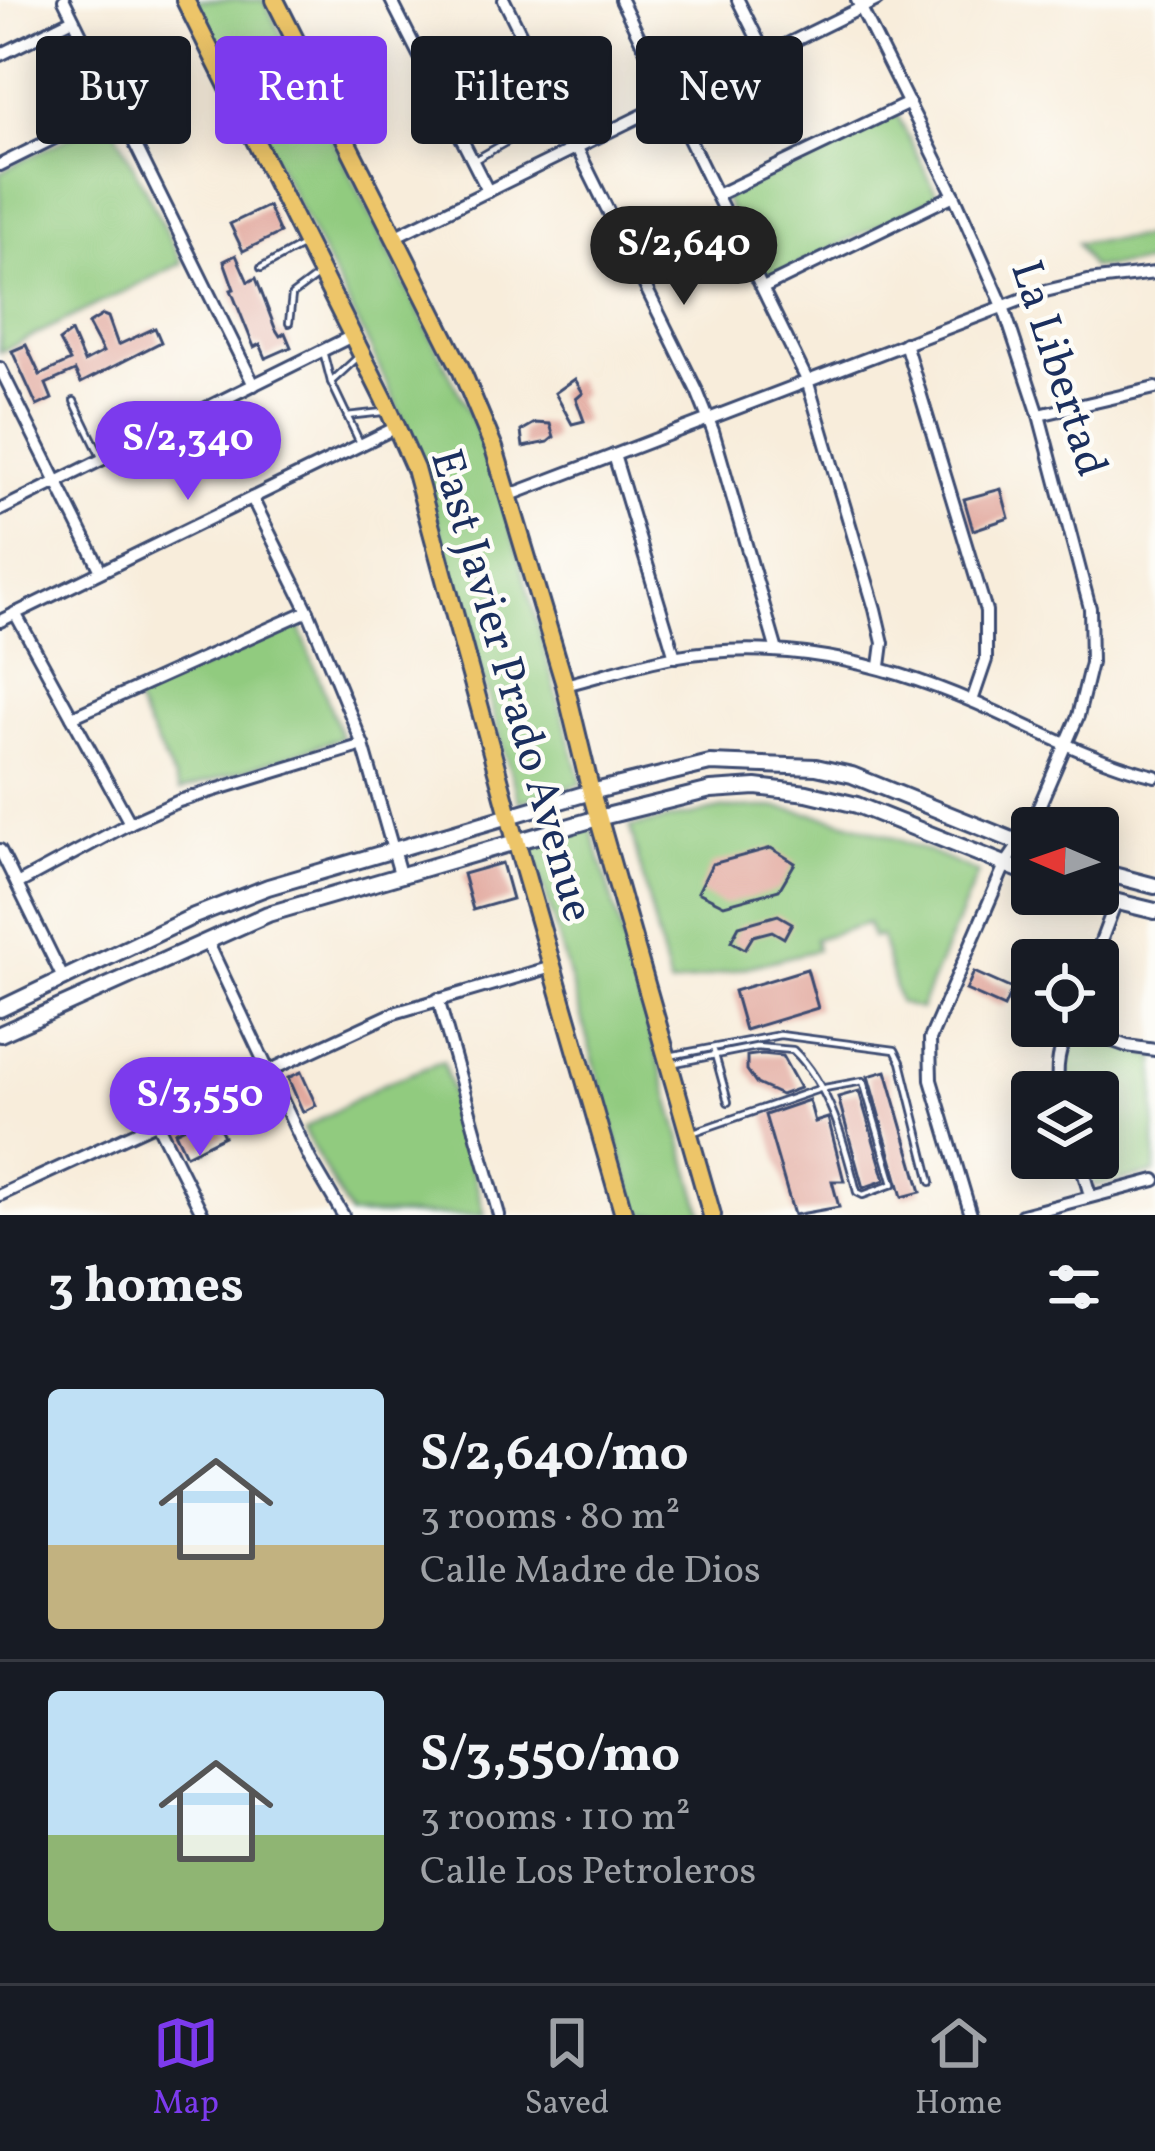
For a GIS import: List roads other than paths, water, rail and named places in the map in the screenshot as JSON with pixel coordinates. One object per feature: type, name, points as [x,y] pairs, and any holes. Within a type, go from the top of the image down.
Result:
[{"type":"main road","name":"East Javier Prado Avenue","points":[[185,0],[393,419],[428,507],[516,842],[624,1215]]},
{"type":"main road","name":"East Javier Prado Avenue","points":[[275,0],[293,36]]},
{"type":"main road","name":"East Javier Prado Avenue","points":[[348,144],[472,392],[510,495],[712,1215]]},
{"type":"street","points":[[64,0],[82,36]]},
{"type":"street","points":[[391,0],[488,191]]},
{"type":"street","points":[[504,0],[672,336],[708,419],[777,651]]},
{"type":"street","points":[[621,0],[639,36]]},
{"type":"street","points":[[738,0],[756,36]]},
{"type":"street","points":[[799,36],[859,4],[877,0]]},
{"type":"street","name":"La Libertad","points":[[859,4],[1003,306],[1040,415],[1090,608],[1093,646],[1088,680],[1042,807]]},
{"type":"street","points":[[0,55],[74,19]]},
{"type":"street","points":[[719,194],[909,103]]},
{"type":"street","points":[[394,237],[636,118]]},
{"type":"street","points":[[0,165],[42,144]]},
{"type":"street","points":[[135,144],[254,385]]},
{"type":"street","points":[[694,144],[807,380],[875,609],[883,643],[880,666]]},
{"type":"street","points":[[764,287],[954,195]]},
{"type":"street","points":[[510,495],[1003,306],[1088,281],[1155,273]]},
{"type":"street","points":[[0,510],[352,336]]},
{"type":"street","points":[[905,343],[986,611],[986,660],[972,701]]},
{"type":"street","points":[[0,368],[101,572]]},
{"type":"street","points":[[1040,415],[1153,389],[1155,403]]},
{"type":"street","points":[[0,621],[361,445],[393,419]]},
{"type":"street","points":[[614,455],[674,657]]},
{"type":"street","points":[[252,498],[308,611],[362,745],[400,874]]},
{"type":"street","points":[[72,717],[308,611]]},
{"type":"street","points":[[15,614],[130,823]]},
{"type":"street","points":[[565,685],[674,657],[777,651],[880,666],[1112,763],[1155,776]]},
{"type":"street","points":[[17,884],[178,802],[362,745]]},
{"type":"street","points":[[0,1009],[233,899],[509,814],[710,763],[816,767],[882,786],[1011,840]]},
{"type":"street","points":[[0,1034],[268,914],[710,790],[807,793],[857,805],[1011,867]]},
{"type":"street","points":[[0,850],[64,980]]},
{"type":"street","name":"La Libertad","points":[[971,1215],[931,1080],[930,1040],[1011,860]]},
{"type":"street","points":[[1119,877],[1155,886]]},
{"type":"street","points":[[1119,905],[1155,911]]},
{"type":"street","points":[[207,941],[310,1159],[343,1215]]},
{"type":"street","points":[[0,1195],[394,1013],[552,967]]},
{"type":"street","points":[[438,999],[500,1215]]},
{"type":"street","points":[[1119,1043],[1155,1050]]},
{"type":"street","points":[[157,1123],[203,1215]]},
{"type":"street","points":[[1085,1179],[1090,1195]]},
{"type":"street","points":[[1022,1215],[1155,1180]]},
{"type":"lane","points":[[473,160],[502,144]]},
{"type":"lane","points":[[260,268],[306,244]]},
{"type":"lane","points":[[289,323],[292,295],[321,274]]},
{"type":"lane","points":[[323,351],[361,445]]},
{"type":"lane","points":[[332,382],[361,354]]},
{"type":"lane","points":[[74,401],[102,459]]},
{"type":"lane","points":[[346,416],[393,419]]},
{"type":"lane","points":[[668,1060],[712,1046],[780,1035],[895,1051],[902,1062],[931,1182]]},
{"type":"lane","points":[[712,1046],[728,1102]]},
{"type":"lane","points":[[668,1060],[775,1046],[793,1050],[819,1090],[837,1122],[857,1192],[863,1195],[891,1186],[865,1084],[859,1081],[819,1090],[688,1134]]}]
